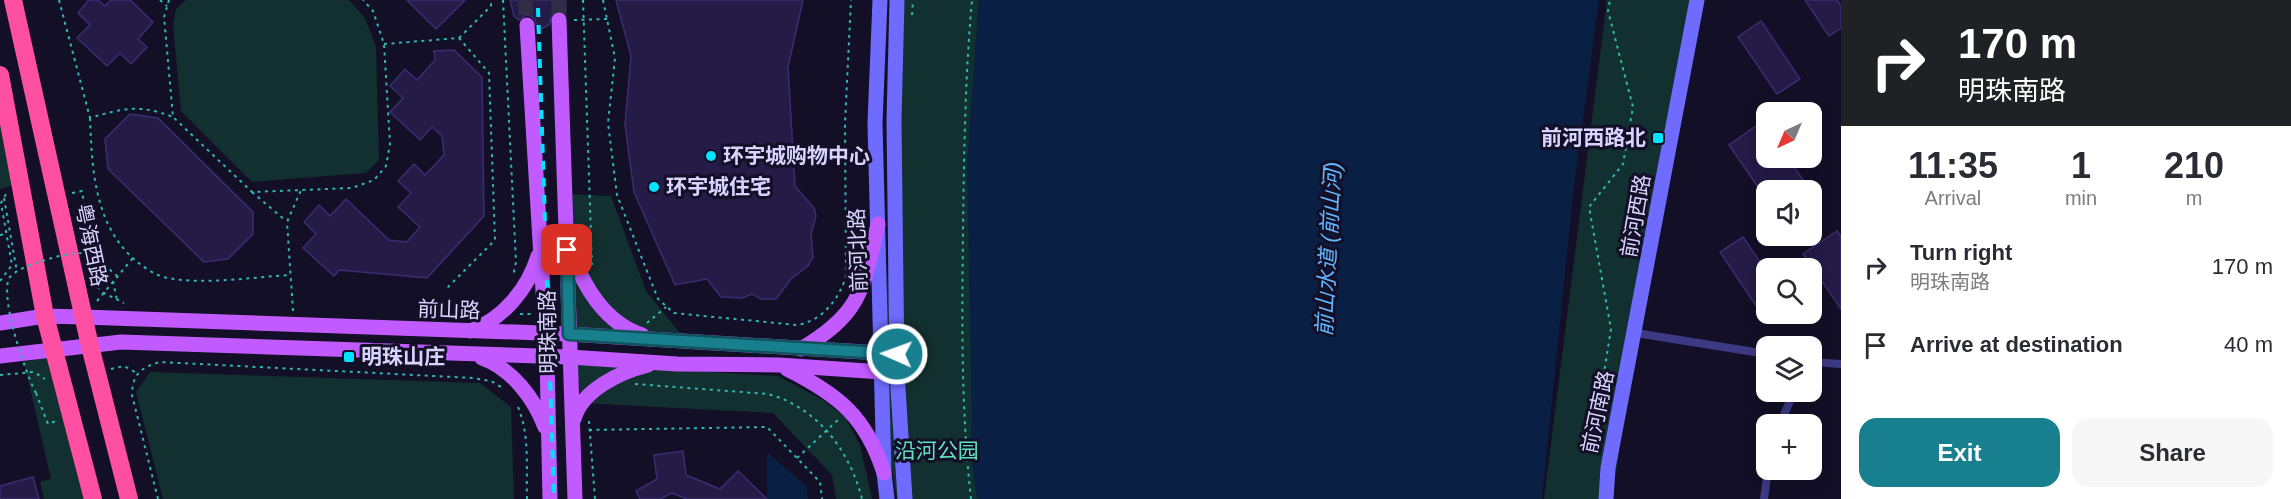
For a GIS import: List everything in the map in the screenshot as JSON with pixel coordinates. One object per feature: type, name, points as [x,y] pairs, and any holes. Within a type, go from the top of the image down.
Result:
[{"type":"highway","name":"粤海西路","points":[[13,0],[83,317],[129,499]]},
{"type":"highway","points":[[0,75],[45,316],[93,499]]},
{"type":"main road","name":"前河北路","points":[[880,0],[875,71],[878,224],[890,353],[897,373],[905,499]]},
{"type":"main road","name":"前河北路","points":[[887,499],[881,372],[890,353],[897,0]]},
{"type":"main road","name":"前河西路","points":[[1635,333],[1697,0]]},
{"type":"main road","name":"明珠南路","points":[[559,21],[575,499]]},
{"type":"main road","name":"明珠南路","points":[[527,26],[547,357],[550,499]]},
{"type":"main road","points":[[801,349],[830,330],[856,302],[865,282],[878,224]]},
{"type":"main road","points":[[566,229],[577,267],[594,298],[617,322],[635,333],[657,339]]},
{"type":"main road","points":[[468,332],[496,317],[516,297],[534,268],[540,244]]},
{"type":"main road","name":"前山路","points":[[0,323],[45,316],[83,317],[545,335],[569,334],[890,353]]},
{"type":"main road","name":"前河南路","points":[[1606,499],[1608,468],[1635,333]]},
{"type":"main road","name":"前山路","points":[[0,356],[121,342],[569,357],[659,363],[779,365],[897,373]]},
{"type":"main road","points":[[468,354],[489,360],[512,377],[534,402],[549,439]]},
{"type":"main road","points":[[572,431],[579,407],[593,392],[622,374],[659,363]]},
{"type":"main road","points":[[779,365],[814,382],[850,410],[876,449],[884,473]]},
{"type":"lane","points":[[1635,333],[1756,352]]},
{"type":"lane","points":[[1822,363],[1841,364]]},
{"type":"lane","points":[[1764,499],[1767,480]]},
{"type":"path","points":[[59,0],[90,118],[92,158],[99,204],[115,238],[147,270],[165,278],[185,280],[291,275]]},
{"type":"path","points":[[160,0],[167,6]]},
{"type":"path","points":[[169,0],[164,16],[173,117]]},
{"type":"path","points":[[252,192],[352,188],[374,180],[386,166],[390,144],[384,44],[373,11],[363,0]]},
{"type":"path","points":[[384,44],[459,38],[491,6],[491,0]]},
{"type":"path","points":[[503,0],[516,262],[510,283]]},
{"type":"path","points":[[583,0],[593,270]]},
{"type":"path","points":[[603,0],[615,58],[608,123],[617,195],[658,299],[674,312],[796,325],[807,324],[821,314],[842,289],[846,276],[844,123],[851,0]]},
{"type":"path","points":[[971,499],[965,443],[962,322],[965,131],[972,0]]},
{"type":"path","points":[[1594,428],[1611,329],[1589,207],[1623,164],[1633,107],[1608,11],[1610,0]]},
{"type":"path","points":[[559,21],[607,19]]},
{"type":"path","points":[[445,290],[495,240],[489,73],[459,38]]},
{"type":"path","points":[[90,118],[120,109],[150,108],[173,117],[287,222]]},
{"type":"path","points":[[0,281],[12,265],[2,208],[9,189]]},
{"type":"path","points":[[294,325],[287,222],[302,189]]},
{"type":"path","points":[[65,194],[82,191],[92,254]]},
{"type":"path","points":[[4,198],[17,272]]},
{"type":"path","points":[[0,235],[7,234]]},
{"type":"path","points":[[77,249],[79,258]]},
{"type":"path","points":[[60,420],[48,424],[36,393],[22,367],[6,307],[6,287],[9,279],[17,272],[50,258],[81,252],[92,254],[117,276]]},
{"type":"path","points":[[83,317],[133,258]]},
{"type":"path","points":[[88,277],[104,293],[132,305]]},
{"type":"path","points":[[158,499],[132,395],[132,384],[137,373],[147,365],[160,362],[473,378],[491,381],[506,391]]},
{"type":"path","points":[[0,375],[34,372],[46,381]]},
{"type":"path","points":[[628,384],[768,394],[787,399],[803,408],[825,429],[850,464],[862,499]]},
{"type":"path","points":[[517,405],[523,419],[526,443],[526,499]]},
{"type":"path","points":[[797,458],[825,429],[850,410]]},
{"type":"path","points":[[589,418],[594,499]]},
{"type":"path","points":[[589,430],[767,426],[820,482],[822,499]]},
{"type":"green space","points":[[186,0],[349,0],[365,18],[376,47],[379,160],[366,173],[252,182],[181,111],[173,25],[176,9]]},
{"type":"green space","name":"沿河公园","points":[[899,0],[979,0],[967,166],[985,499],[897,499],[890,457],[886,317]]},
{"type":"green space","points":[[1607,0],[1691,0],[1636,333],[1612,499],[1544,499]]},
{"type":"green space","points":[[0,113],[13,185],[0,189]]},
{"type":"green space","points":[[572,194],[611,196],[646,291],[680,333],[576,327]]},
{"type":"green space","points":[[50,357],[87,499],[44,499],[40,482],[51,479],[24,362]]},
{"type":"green space","points":[[576,364],[778,376],[825,401],[846,418],[860,445],[872,499],[836,499],[832,475],[773,413],[581,403]]},
{"type":"green space","points":[[150,372],[480,383],[511,407],[514,499],[163,499],[136,392]]},
{"type":"water","name":"前山水道 (前山河)","points":[[979,0],[1599,0],[1573,194],[1542,499],[977,499],[970,446],[972,422],[967,166]]},
{"type":"water","points":[[767,452],[806,486],[808,499],[767,499]]},
{"type":"building","points":[[89,0],[98,0],[105,6],[111,0],[130,0],[153,22],[138,39],[147,47],[131,64],[120,53],[107,66],[77,38],[90,25],[78,13]]},
{"type":"building","points":[[407,0],[465,0],[436,29]]},
{"type":"building","points":[[510,0],[565,0],[566,10],[565,12],[553,12],[549,25],[541,29],[537,28],[531,16],[526,15],[519,20],[514,16]]},
{"type":"building","name":"环宇城购物中心","points":[[616,0],[803,0],[788,67],[795,186],[814,208],[816,216],[811,234],[813,257],[808,266],[791,279],[776,299],[761,299],[752,294],[742,298],[721,297],[707,279],[675,285],[634,192],[625,125],[631,56]]},
{"type":"building","points":[[1805,0],[1837,0],[1841,6],[1841,28],[1829,36]]},
{"type":"building","points":[[1761,21],[1800,79],[1777,94],[1738,37]]},
{"type":"building","points":[[454,50],[482,77],[484,216],[427,278],[339,270],[334,276],[303,248],[316,234],[304,222],[319,205],[330,216],[346,199],[389,240],[407,242],[420,227],[398,207],[411,193],[398,181],[414,164],[425,175],[444,155],[442,136],[432,127],[420,140],[390,112],[403,98],[390,86],[405,69],[417,80],[435,60],[434,51]]},
{"type":"building","points":[[130,114],[158,118],[253,212],[253,234],[228,259],[204,262],[108,169],[105,139]]},
{"type":"building","points":[[1756,126],[1756,168],[1795,168],[1803,180],[1756,180],[1756,184],[1729,145]]},
{"type":"building","points":[[1837,231],[1841,236],[1841,309],[1822,282],[1822,258],[1806,258],[1803,254],[1815,246],[1822,246],[1822,241]]},
{"type":"building","points":[[1743,237],[1757,258],[1756,306],[1720,252]]},
{"type":"building","points":[[683,451],[686,475],[720,489],[738,471],[767,499],[687,499],[672,493],[660,499],[640,499],[636,491],[657,479],[654,455]]},
{"type":"building","points":[[33,477],[39,499],[0,499],[0,486]]},
{"type":"tunnel","points":[[525,0],[527,25]]},
{"type":"tunnel","points":[[559,0],[559,20]]},
{"type":"railway","points":[[538,8],[554,499]]},
{"type":"place","name":"前河西路北","points":[[1658,138]]},
{"type":"place","name":"环宇城购物中心","points":[[711,156]]},
{"type":"place","name":"环宇城住宅","points":[[654,187]]},
{"type":"place","name":"明珠山庄","points":[[349,357]]},
{"type":"route","points":[[567,250],[569,334],[897,354]]}]
